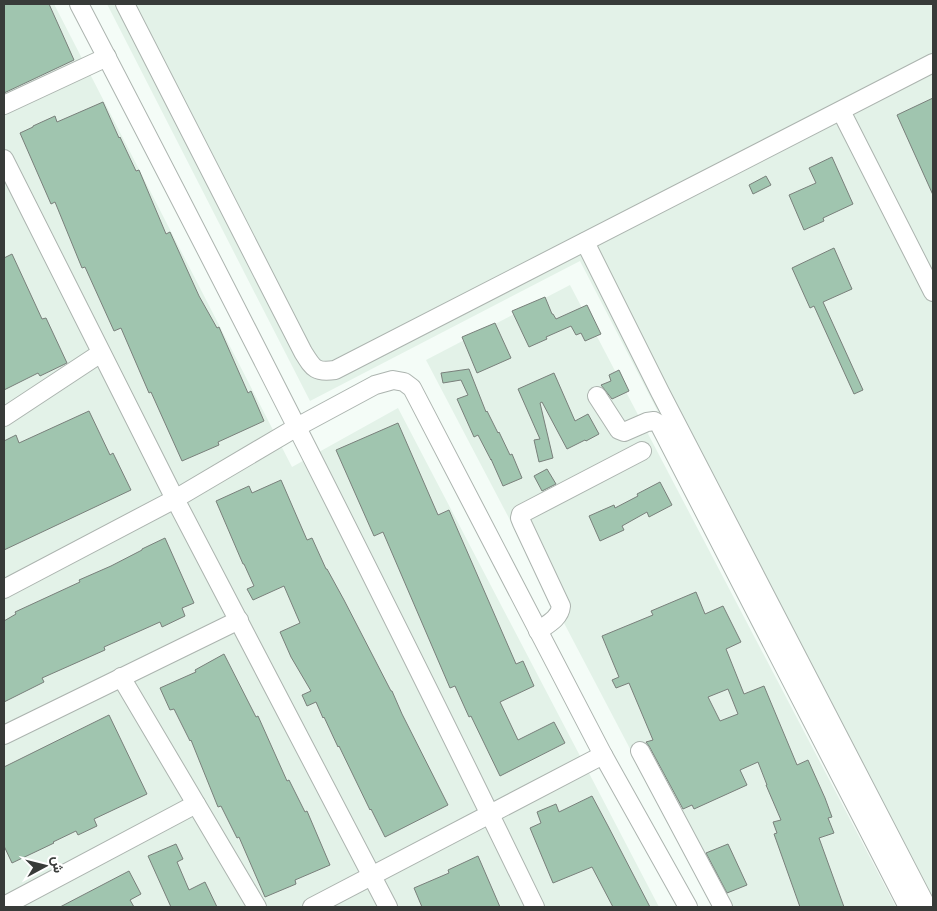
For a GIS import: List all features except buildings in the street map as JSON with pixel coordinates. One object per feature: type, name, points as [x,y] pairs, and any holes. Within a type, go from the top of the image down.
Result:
[{"type":"street","points":[[79,4],[297,427],[536,907]]},
{"type":"street","points":[[125,4],[303,352],[310,364],[317,370],[326,371],[335,370],[933,64]]},
{"type":"street","points":[[4,105],[107,57]]},
{"type":"street","points":[[841,111],[933,292]]},
{"type":"street","points":[[4,160],[175,499],[388,907]]},
{"type":"street","points":[[585,242],[927,907]]},
{"type":"street","points":[[4,417],[101,353]]},
{"type":"street","points":[[4,589],[175,499],[297,427],[374,385],[393,380],[404,382],[412,388],[603,754],[688,907]]},
{"type":"street","points":[[598,396],[619,430],[624,432],[654,420],[660,424],[908,907]]},
{"type":"street","points":[[538,631],[554,620],[561,610],[561,606],[522,523],[521,514],[642,451]]},
{"type":"street","points":[[4,735],[239,620]]},
{"type":"street","points":[[121,677],[257,907]]},
{"type":"street","points":[[640,750],[724,907]]},
{"type":"street","points":[[312,907],[603,754]]},
{"type":"street","points":[[4,906],[196,804]]},
{"type":"shaded area","points":[[4,4],[54,4],[292,467],[398,408],[659,907],[4,907]]},
{"type":"shaded area","points":[[107,4],[933,4],[933,907],[914,907],[580,261],[310,401]]},
{"type":"shaded area","points":[[570,285],[896,907],[713,907],[426,360]]}]
